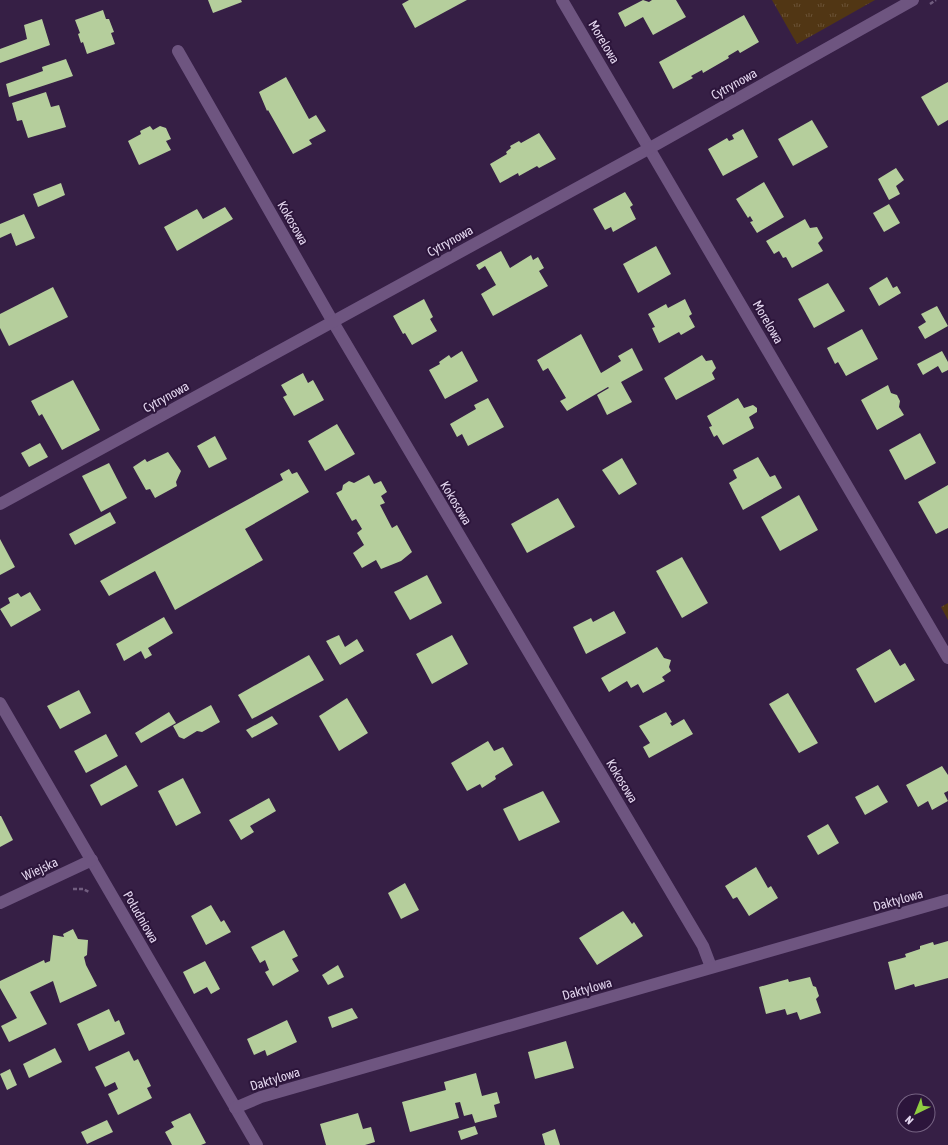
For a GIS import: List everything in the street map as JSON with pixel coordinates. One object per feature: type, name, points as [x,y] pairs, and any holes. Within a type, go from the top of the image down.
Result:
[{"type":"street","name":"Morelowa","points":[[562,0],[948,658]]},
{"type":"street","name":"Cytrynowa","points":[[0,504],[650,148],[918,4]]},
{"type":"street","name":"Kokosowa","points":[[178,51],[333,322],[703,946],[711,968]]},
{"type":"street","name":"Południowa","points":[[0,702],[257,1145]]},
{"type":"street","name":"Wiejska","points":[[0,903],[92,860]]},
{"type":"street","name":"Daktylowa","points":[[235,1108],[261,1097],[948,900]]},
{"type":"path","points":[[918,4],[936,0]]},
{"type":"green space","points":[[772,0],[875,0],[797,44]]},
{"type":"green space","points":[[948,603],[948,620],[941,607]]},
{"type":"building","points":[[208,0],[241,0],[242,2],[213,13]]},
{"type":"building","points":[[409,0],[467,0],[415,28],[402,4]]},
{"type":"building","points":[[643,0],[649,2],[652,0],[676,0],[686,17],[653,35],[643,17],[625,27],[618,13]]},
{"type":"building","points":[[103,10],[106,19],[109,19],[114,32],[111,33],[115,44],[87,54],[83,42],[81,43],[78,34],[80,33],[75,20]]},
{"type":"building","points":[[744,15],[759,42],[740,53],[738,50],[728,56],[729,58],[703,73],[702,70],[691,76],[693,78],[673,89],[659,62]]},
{"type":"building","points":[[42,19],[50,45],[0,63],[0,49],[27,39],[24,25]]},
{"type":"building","points":[[66,59],[73,76],[9,97],[6,84],[43,71],[42,67]]},
{"type":"building","points":[[286,77],[309,119],[316,115],[326,131],[309,140],[312,144],[293,154],[268,110],[267,111],[259,92]]},
{"type":"building","points":[[948,82],[948,120],[938,126],[921,97]]},
{"type":"building","points":[[46,92],[51,107],[59,105],[66,127],[28,138],[22,120],[17,121],[12,103]]},
{"type":"building","points":[[812,120],[828,147],[793,166],[778,139]]},
{"type":"building","points":[[150,126],[153,130],[160,126],[166,128],[171,139],[166,141],[171,150],[139,165],[128,141],[141,134],[140,131]]},
{"type":"building","points":[[743,129],[758,157],[723,176],[708,149],[727,138],[729,141],[734,139],[732,135]]},
{"type":"building","points":[[539,133],[556,159],[539,168],[537,166],[519,176],[518,173],[500,183],[490,164],[507,154],[506,152],[511,148],[510,146],[519,141],[521,143]]},
{"type":"building","points":[[896,168],[904,180],[896,186],[900,194],[889,200],[878,179]]},
{"type":"building","points":[[764,182],[784,217],[757,233],[750,222],[753,221],[750,216],[748,218],[736,199]]},
{"type":"building","points":[[61,183],[65,195],[38,207],[33,194]]},
{"type":"building","points":[[625,192],[633,205],[630,207],[636,219],[613,232],[611,227],[605,230],[593,209]]},
{"type":"building","points":[[889,204],[900,223],[884,232],[873,213]]},
{"type":"building","points":[[225,207],[233,219],[177,251],[164,227],[197,209],[203,219]]},
{"type":"building","points":[[24,214],[35,238],[16,246],[11,233],[0,238],[0,224]]},
{"type":"building","points":[[805,219],[810,228],[817,227],[823,238],[818,243],[823,251],[792,268],[786,257],[783,258],[779,251],[774,254],[766,241]]},
{"type":"building","points":[[656,246],[671,274],[638,293],[623,264]]},
{"type":"building","points":[[501,251],[510,268],[531,255],[533,260],[538,257],[544,268],[539,271],[548,286],[493,316],[481,294],[496,285],[485,266],[479,270],[476,265]]},
{"type":"building","points":[[887,277],[893,288],[897,286],[901,293],[879,306],[869,288]]},
{"type":"building","points":[[828,283],[845,311],[814,328],[798,299]]},
{"type":"building","points":[[53,287],[68,317],[9,346],[0,328],[0,314]]},
{"type":"building","points":[[424,299],[433,317],[430,319],[437,331],[412,345],[405,333],[403,334],[393,316]]},
{"type":"building","points":[[685,299],[692,314],[689,316],[695,327],[681,335],[679,332],[659,343],[652,328],[655,327],[648,314],[666,304],[668,308]]},
{"type":"building","points":[[937,306],[948,326],[925,339],[918,327],[926,322],[921,314]]},
{"type":"building","points":[[862,329],[878,359],[846,376],[838,362],[835,364],[827,348]]},
{"type":"building","points":[[581,334],[601,373],[621,361],[618,356],[632,348],[643,370],[621,382],[632,402],[607,415],[597,395],[609,388],[608,387],[567,411],[560,401],[566,398],[548,368],[543,371],[537,360]]},
{"type":"building","points":[[462,351],[478,381],[445,399],[429,370],[440,364],[439,362],[449,355],[451,358]]},
{"type":"building","points":[[942,351],[948,362],[948,370],[942,373],[938,366],[923,375],[917,364]]},
{"type":"building","points":[[702,355],[706,361],[712,360],[716,368],[712,373],[715,379],[676,400],[664,378]]},
{"type":"building","points":[[303,373],[308,383],[313,380],[324,400],[294,416],[283,397],[287,395],[281,385]]},
{"type":"building","points":[[73,380],[100,430],[62,450],[42,414],[39,416],[31,401]]},
{"type":"building","points":[[888,385],[891,393],[897,395],[900,401],[899,407],[904,415],[877,430],[861,400]]},
{"type":"building","points":[[488,398],[504,427],[468,446],[462,434],[457,437],[450,424],[476,409],[474,405]]},
{"type":"building","points":[[738,398],[744,408],[753,405],[757,408],[757,412],[749,417],[754,428],[723,445],[717,435],[714,437],[709,427],[712,426],[707,416]]},
{"type":"building","points":[[337,424],[355,454],[325,471],[308,441]]},
{"type":"building","points":[[920,433],[936,463],[905,480],[889,450]]},
{"type":"building","points":[[215,436],[227,459],[209,468],[197,446]]},
{"type":"building","points":[[40,443],[48,457],[29,467],[21,453]]},
{"type":"building","points":[[168,452],[181,471],[176,482],[177,486],[155,498],[150,489],[146,490],[133,467],[145,459],[147,462]]},
{"type":"building","points":[[758,457],[770,477],[775,475],[782,488],[743,510],[729,483],[737,478],[733,470]]},
{"type":"building","points":[[622,458],[637,484],[619,495],[602,470]]},
{"type":"building","points":[[109,463],[127,498],[101,512],[82,476]]},
{"type":"building","points":[[289,469],[292,474],[297,472],[309,492],[245,529],[263,560],[175,610],[155,571],[109,596],[100,581],[283,480],[280,474]]},
{"type":"building","points":[[369,475],[374,484],[381,481],[387,492],[381,496],[385,503],[380,505],[392,528],[397,525],[412,552],[401,561],[381,569],[376,560],[362,568],[353,553],[364,545],[357,533],[362,529],[356,519],[352,521],[336,493],[342,490],[343,485],[349,481],[354,483]]},
{"type":"building","points":[[948,485],[948,528],[936,534],[918,502]]},
{"type":"building","points":[[799,495],[818,530],[780,551],[761,517]]},
{"type":"building","points":[[558,498],[575,527],[527,553],[511,524]]},
{"type":"building","points":[[110,512],[116,523],[75,545],[69,534]]},
{"type":"building","points":[[0,539],[15,567],[0,575]]},
{"type":"building","points":[[682,557],[708,603],[682,618],[656,571]]},
{"type":"building","points":[[427,575],[442,603],[410,620],[394,592]]},
{"type":"building","points":[[30,592],[41,610],[11,627],[0,609],[10,603],[8,598],[18,593],[21,597]]},
{"type":"building","points":[[614,611],[626,633],[586,654],[573,627],[591,618],[593,622]]},
{"type":"building","points":[[164,617],[173,633],[148,648],[152,655],[145,659],[141,651],[124,661],[116,644]]},
{"type":"building","points":[[339,635],[345,647],[357,639],[364,651],[340,665],[326,641]]},
{"type":"building","points":[[452,635],[468,664],[432,684],[416,654]]},
{"type":"building","points":[[657,647],[664,658],[671,660],[669,667],[671,671],[662,677],[665,681],[643,693],[638,684],[631,688],[627,681],[609,692],[601,678]]},
{"type":"building","points":[[890,649],[900,666],[905,663],[915,680],[875,703],[856,669]]},
{"type":"building","points":[[309,655],[324,680],[252,719],[238,695]]},
{"type":"building","points":[[79,690],[91,713],[60,729],[47,706]]},
{"type":"building","points":[[788,693],[818,743],[799,753],[769,704]]},
{"type":"building","points":[[347,698],[368,733],[339,751],[319,716]]},
{"type":"building","points":[[211,705],[220,722],[202,732],[197,731],[184,739],[179,737],[173,726]]},
{"type":"building","points":[[169,712],[176,723],[141,743],[135,733]]},
{"type":"building","points":[[666,712],[672,722],[670,723],[672,726],[684,719],[693,734],[649,758],[643,747],[650,743],[639,726]]},
{"type":"building","points":[[272,716],[278,724],[252,738],[246,730]]},
{"type":"building","points":[[106,734],[118,756],[86,773],[74,751]]},
{"type":"building","points":[[488,741],[494,751],[503,747],[513,765],[495,776],[496,779],[482,788],[480,784],[467,791],[451,763]]},
{"type":"building","points":[[126,765],[138,786],[101,806],[90,785]]},
{"type":"building","points":[[942,766],[948,775],[948,791],[944,793],[948,801],[932,810],[928,801],[918,807],[906,785]]},
{"type":"building","points":[[183,778],[201,813],[176,826],[158,791]]},
{"type":"building","points":[[878,785],[888,802],[865,815],[855,797]]},
{"type":"building","points":[[543,791],[560,822],[519,841],[503,809]]},
{"type":"building","points":[[269,798],[276,811],[250,826],[254,832],[241,840],[229,820]]},
{"type":"building","points":[[0,816],[13,840],[0,847]]},
{"type":"building","points":[[828,824],[839,843],[818,855],[807,836]]},
{"type":"building","points":[[756,867],[768,888],[771,886],[778,898],[749,916],[737,897],[733,899],[725,886]]},
{"type":"building","points":[[405,883],[419,910],[401,919],[388,893]]},
{"type":"building","points":[[211,905],[221,922],[224,920],[231,932],[206,945],[191,916]]},
{"type":"building","points":[[623,911],[632,924],[634,922],[643,936],[597,965],[579,938]]},
{"type":"building","points":[[73,929],[78,939],[88,940],[87,955],[84,957],[86,965],[97,986],[60,1003],[53,981],[30,992],[47,1024],[9,1042],[1,1026],[17,1018],[0,988],[0,981],[44,960],[45,963],[50,961],[53,935],[64,937],[63,934]]},
{"type":"building","points":[[284,930],[298,956],[292,959],[299,971],[273,986],[265,972],[269,970],[265,960],[260,963],[251,947]]},
{"type":"building","points":[[948,941],[948,978],[915,987],[914,984],[895,990],[888,962],[906,957],[905,954],[920,949],[920,946],[933,942],[934,945]]},
{"type":"building","points":[[205,961],[220,989],[211,994],[207,987],[194,994],[183,972]]},
{"type":"building","points":[[338,965],[344,977],[328,985],[322,975]]},
{"type":"building","points":[[810,977],[819,996],[816,999],[821,1013],[800,1020],[797,1012],[787,1015],[785,1009],[766,1014],[759,987],[788,979],[789,982]]},
{"type":"building","points":[[352,1008],[358,1018],[332,1028],[328,1017]]},
{"type":"building","points":[[109,1009],[115,1022],[119,1020],[125,1034],[89,1051],[77,1024]]},
{"type":"building","points":[[287,1020],[297,1042],[267,1056],[265,1050],[254,1055],[247,1039]]},
{"type":"building","points":[[566,1041],[574,1068],[535,1079],[528,1052]]},
{"type":"building","points":[[55,1048],[62,1062],[29,1078],[23,1064]]},
{"type":"building","points":[[129,1051],[134,1061],[138,1059],[151,1086],[147,1088],[152,1098],[118,1115],[108,1094],[118,1089],[115,1082],[105,1087],[95,1067]]},
{"type":"building","points":[[10,1069],[17,1085],[7,1090],[0,1074]]},
{"type":"building","points":[[476,1073],[482,1096],[497,1092],[500,1103],[494,1105],[497,1117],[475,1123],[472,1114],[464,1116],[460,1102],[455,1103],[459,1118],[410,1132],[402,1102],[446,1090],[444,1082]]},
{"type":"building","points":[[190,1113],[206,1143],[201,1145],[172,1145],[165,1132],[174,1127],[171,1122]]},
{"type":"building","points":[[358,1113],[363,1129],[371,1127],[375,1142],[365,1145],[326,1145],[320,1124]]},
{"type":"building","points":[[107,1120],[113,1132],[87,1144],[81,1132]]},
{"type":"building","points":[[475,1126],[478,1134],[461,1140],[458,1131]]},
{"type":"building","points":[[555,1129],[560,1145],[545,1145],[542,1134]]}]
